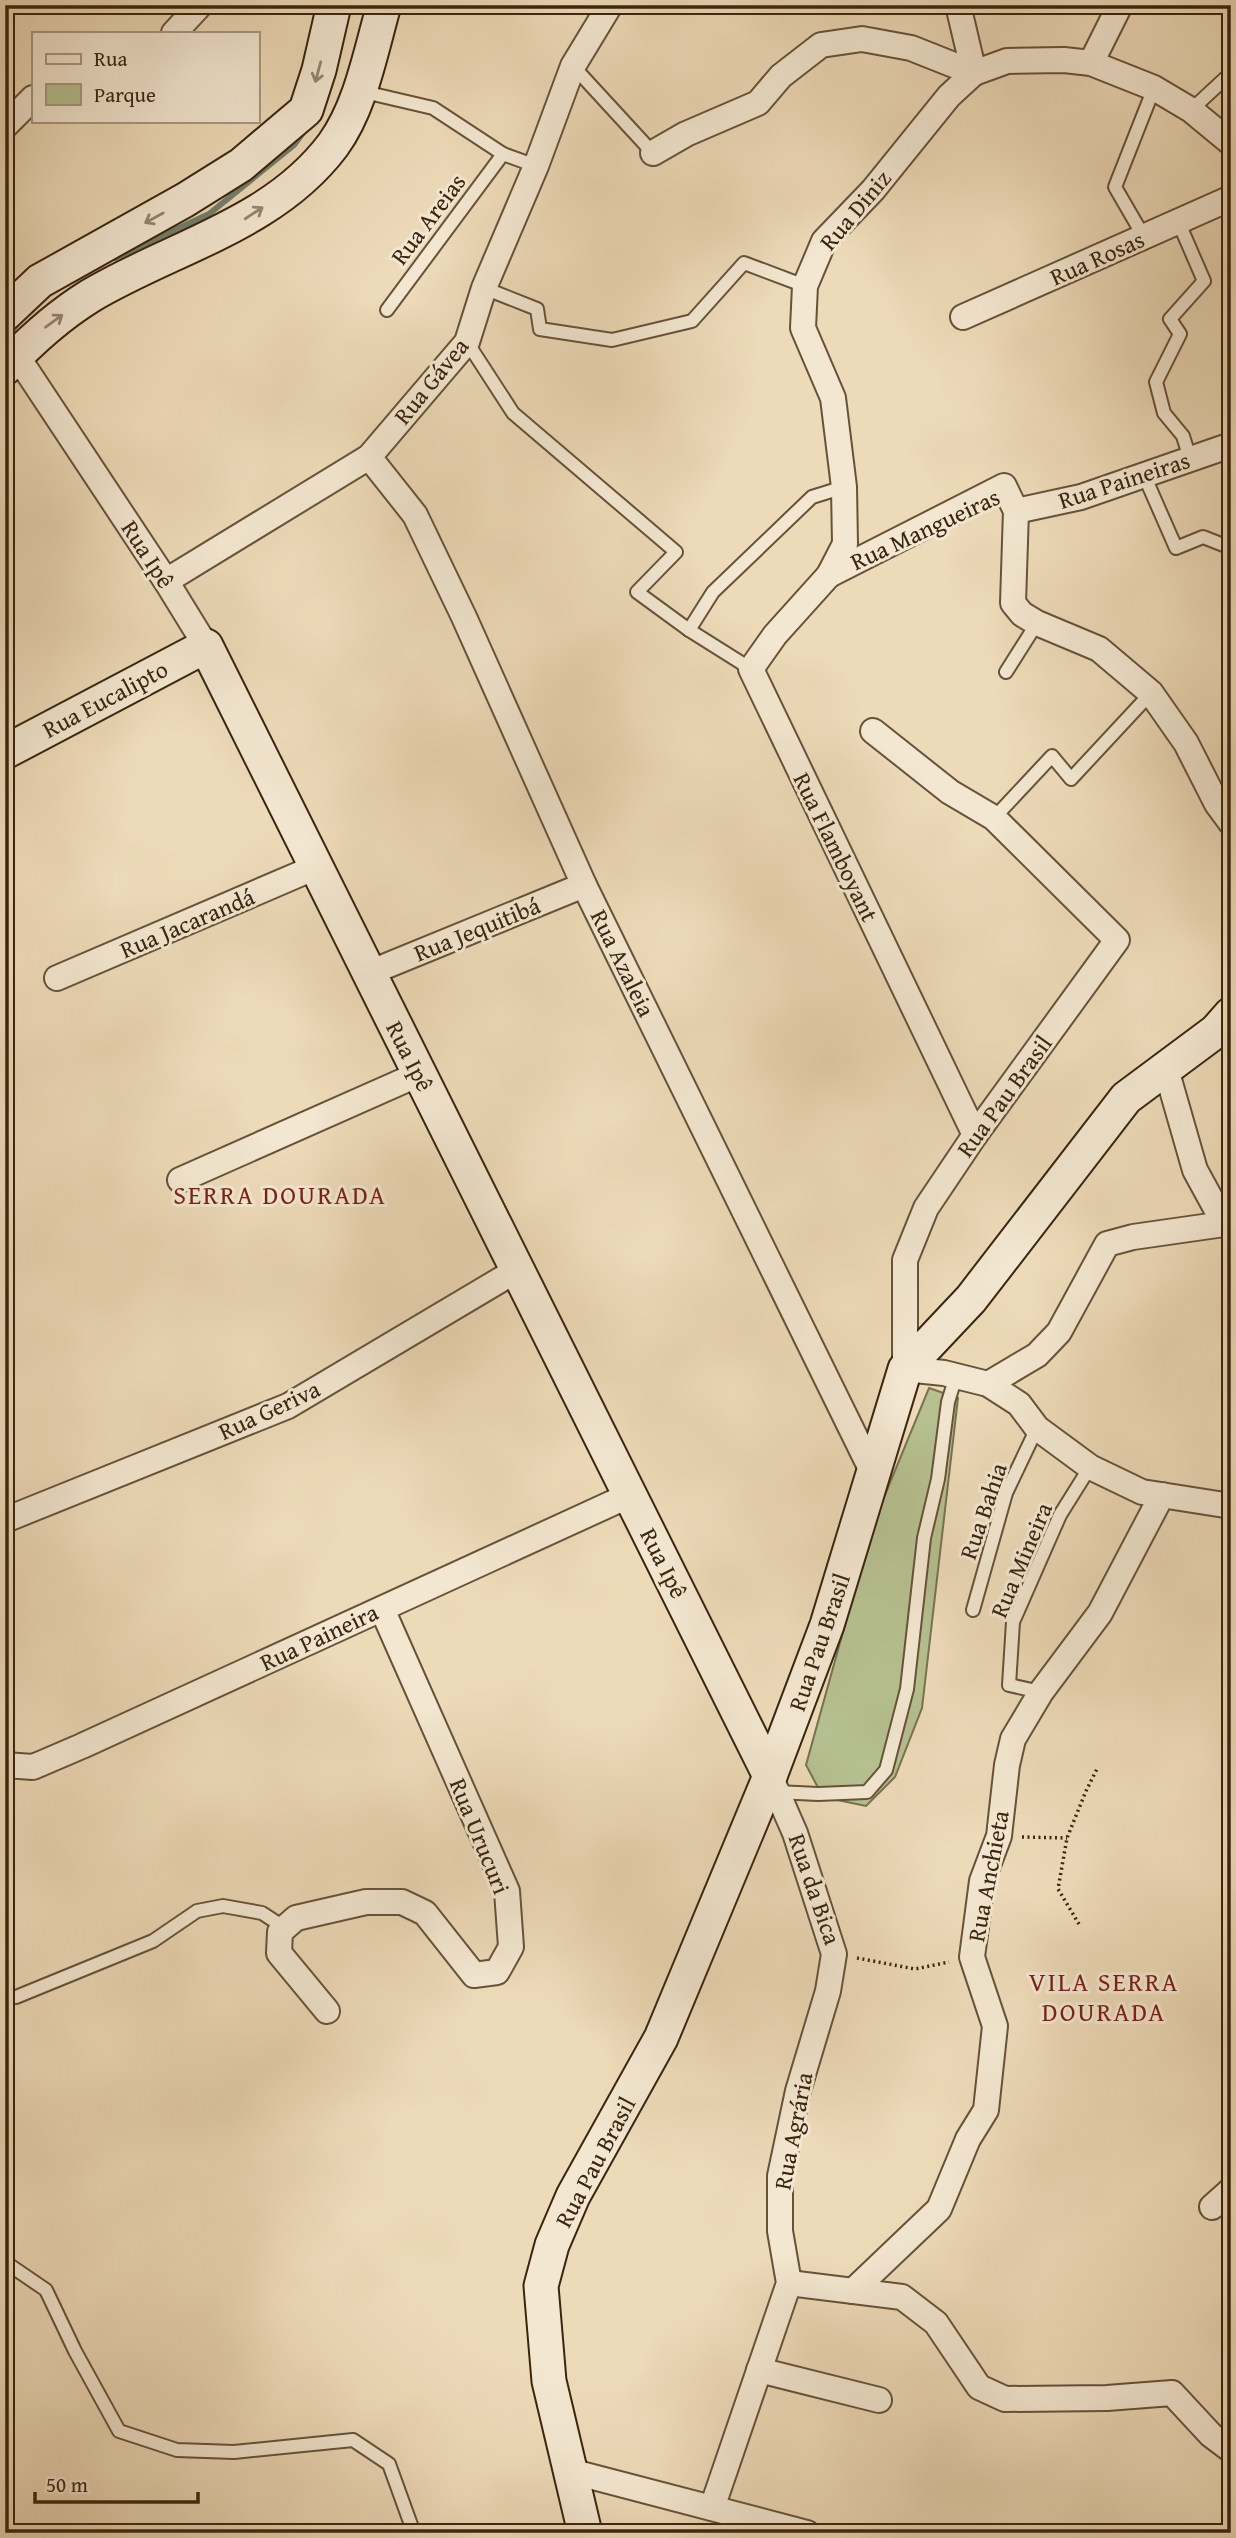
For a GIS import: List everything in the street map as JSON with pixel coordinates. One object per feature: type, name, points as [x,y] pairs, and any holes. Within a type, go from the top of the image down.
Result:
[{"type":"street","points":[[175,32],[200,5]]},
{"type":"street","points":[[5,314],[40,281],[185,200],[241,165],[306,110],[319,70],[334,5]]},
{"type":"street","points":[[11,362],[46,326],[91,295],[243,220],[299,184],[334,143],[360,91],[384,5]]},
{"type":"street","name":"Rua Gávea","points":[[166,581],[369,457],[467,342],[484,288],[536,166],[573,66],[610,5]]},
{"type":"street","points":[[958,5],[974,73]]},
{"type":"street","points":[[1091,63],[1114,8]]},
{"type":"street","points":[[653,153],[686,134],[758,103],[781,76],[821,45],[862,39],[911,48],[974,73],[1007,61],[1065,60],[1091,63],[1154,88],[1191,110],[1231,142]]},
{"type":"street","name":"Rua Diniz","points":[[829,575],[845,544],[844,487],[833,398],[803,328],[805,286],[824,241],[873,190],[949,96],[974,73]]},
{"type":"street","points":[[5,126],[32,99]]},
{"type":"street","name":"Rua Rosas","points":[[964,317],[1231,198]]},
{"type":"street","name":"Rua Ipê","points":[[11,362],[166,581],[205,646],[773,1784]]},
{"type":"street","name":"Rua Paineiras","points":[[1016,511],[1081,497],[1231,444]]},
{"type":"street","name":"Rua Azaleia","points":[[369,457],[415,515],[464,617],[584,885],[873,1473]]},
{"type":"street","name":"Rua Mangueiras","points":[[829,575],[1004,486],[1016,511],[1013,603],[1022,614],[1037,623],[1099,649],[1151,693],[1226,806]]},
{"type":"street","points":[[751,669],[775,635],[829,575]]},
{"type":"street","name":"Rua Eucalipto","points":[[5,752],[205,646]]},
{"type":"street","name":"Rua Flamboyant","points":[[751,669],[975,1135]]},
{"type":"street","points":[[873,732],[950,792],[994,818]]},
{"type":"street","name":"Rua Pau Brasil","points":[[585,2533],[549,2381],[541,2286],[552,2245],[573,2196],[662,2038],[773,1784],[827,1625],[905,1369],[905,1260],[926,1208],[975,1135],[1117,940],[994,818]]},
{"type":"street","name":"Rua Jacarandá","points":[[57,978],[316,867]]},
{"type":"street","name":"Rua Jequitibá","points":[[369,973],[584,885]]},
{"type":"street","points":[[905,1369],[971,1298],[1125,1098],[1216,1031],[1231,1014]]},
{"type":"street","points":[[988,1384],[1037,1355],[1059,1332],[1107,1244],[1133,1237],[1228,1224],[1195,1170],[1166,1069]]},
{"type":"street","points":[[180,1180],[419,1074]]},
{"type":"street","name":"Rua Geriva","points":[[5,1520],[288,1406],[517,1270]]},
{"type":"street","points":[[905,1369],[956,1376],[988,1384],[1019,1404],[1037,1429],[1090,1467],[1142,1492],[1231,1506]]},
{"type":"street","name":"Rua Paineira","points":[[5,1765],[33,1767],[82,1746],[629,1495]]},
{"type":"street","name":"Rua Anchieta","points":[[853,2291],[939,2209],[968,2139],[986,2110],[995,2026],[972,1957],[982,1881],[999,1836],[1007,1765],[1013,1738],[1041,1692],[1100,1613],[1162,1495]]},
{"type":"street","name":"Rua Urucuri","points":[[285,1928],[296,1918],[366,1902],[402,1902],[425,1913],[474,1976],[497,1972],[511,1947],[507,1891],[382,1608]]},
{"type":"street","name":"Rua da Bica","points":[[773,1784],[795,1833],[834,1954]]},
{"type":"street","points":[[285,1928],[280,1932],[279,1953],[327,2011]]},
{"type":"street","name":"Rua Agrária","points":[[712,2508],[789,2283],[780,2231],[780,2176],[798,2091],[828,1991],[834,1954]]},
{"type":"street","points":[[1212,2207],[1231,2190]]},
{"type":"street","points":[[789,2283],[902,2297],[936,2323],[979,2387],[1005,2399],[1107,2398],[1172,2393],[1212,2435],[1231,2450]]},
{"type":"street","points":[[759,2370],[879,2400]]},
{"type":"street","points":[[570,2471],[807,2533]]},
{"type":"lane","points":[[1229,5],[1231,14]]},
{"type":"lane","points":[[573,66],[653,153]]},
{"type":"lane","points":[[1191,110],[1231,73]]},
{"type":"lane","points":[[1144,237],[1115,187],[1154,88]]},
{"type":"lane","points":[[360,91],[433,108],[503,154],[536,166]]},
{"type":"lane","name":"Rua Areias","points":[[387,310],[503,154]]},
{"type":"lane","points":[[1178,221],[1204,281],[1170,319],[1180,334],[1156,382],[1164,413],[1183,436],[1190,459]]},
{"type":"lane","points":[[484,288],[537,309],[540,329],[612,340],[691,321],[744,262],[805,286]]},
{"type":"lane","points":[[467,342],[513,413],[676,552],[637,592],[689,630],[751,669]]},
{"type":"lane","points":[[1144,474],[1176,548],[1203,537],[1231,548]]},
{"type":"lane","points":[[689,630],[713,592],[812,497],[844,487]]},
{"type":"lane","points":[[1006,672],[1037,623]]},
{"type":"lane","points":[[994,818],[1052,756],[1071,779],[1151,693]]},
{"type":"lane","points":[[773,1784],[818,1794],[867,1792],[886,1770],[908,1689],[924,1538],[938,1479],[948,1402],[956,1376]]},
{"type":"lane","name":"Rua Bahia","points":[[974,1610],[1006,1493],[1037,1429]]},
{"type":"lane","name":"Rua Mineira","points":[[1041,1692],[1009,1685],[1013,1622],[1060,1514],[1090,1467]]},
{"type":"lane","points":[[16,1997],[153,1941],[197,1911],[223,1906],[262,1913],[285,1928]]},
{"type":"lane","points":[[5,2262],[46,2290],[75,2351],[119,2431],[177,2449],[234,2452],[353,2440],[389,2464],[414,2533]]},
{"type":"path","points":[[1079,1924],[1058,1889],[1067,1838],[1098,1767]]},
{"type":"path","points":[[999,1836],[1067,1838]]},
{"type":"path","name":"Rua da Bica","points":[[834,1954],[915,1969],[972,1957]]},
{"type":"green space","points":[[929,1388],[958,1398],[922,1708],[895,1777],[866,1806],[823,1797],[806,1765],[873,1524]]},
{"type":"waterway","points":[[115,258],[209,214],[294,145],[302,134]]},
{"type":"waterway","points":[[5,340],[19,321]]},
{"type":"district","name":"SERRA DOURADA","points":[[280,1194]]},
{"type":"district","name":"VILA SERRA DOURADA","points":[[1104,1996]]}]
